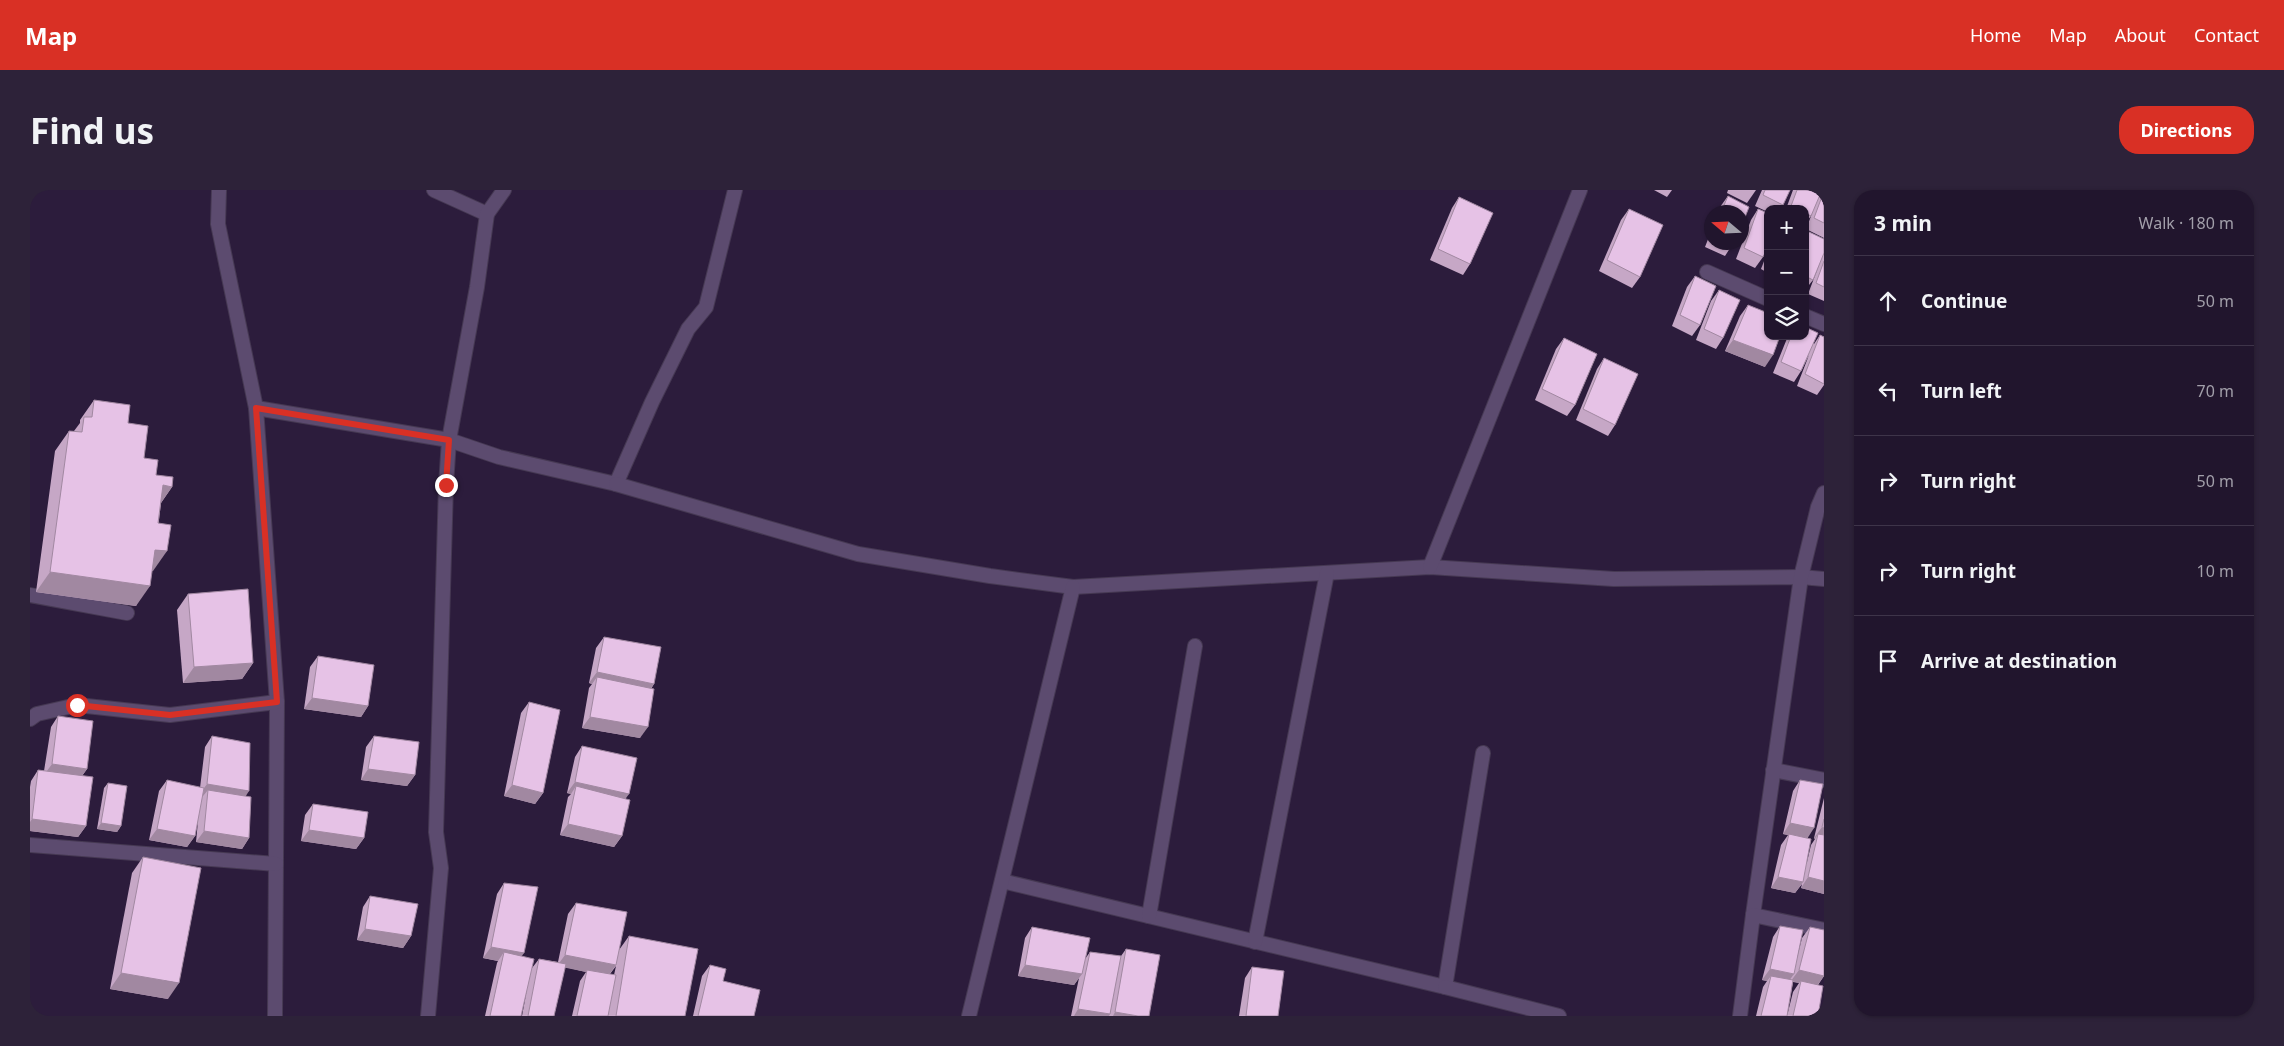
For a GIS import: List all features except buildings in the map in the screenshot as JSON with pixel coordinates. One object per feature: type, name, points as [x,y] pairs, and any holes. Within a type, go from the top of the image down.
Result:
[{"type":"street","points":[[219,190],[218,224],[256,408],[277,702],[275,1016]]},
{"type":"street","points":[[434,190],[487,214]]},
{"type":"street","points":[[428,1016],[441,868],[436,832],[446,485],[449,440],[477,287],[487,214],[504,190]]},
{"type":"street","points":[[616,484],[652,402],[688,329],[706,306],[735,190]]},
{"type":"street","points":[[1430,567],[1580,190]]},
{"type":"street","points":[[1706,272],[1764,297]]},
{"type":"street","points":[[1809,318],[1824,324]]},
{"type":"street","points":[[256,408],[449,440],[499,457],[616,484],[858,554],[990,576],[1073,587],[1430,567],[1614,579],[1801,577],[1824,580]]},
{"type":"street","points":[[1740,1016],[1801,577],[1818,507],[1824,493]]},
{"type":"street","points":[[1255,942],[1327,573]]},
{"type":"street","points":[[969,1016],[1073,587]]},
{"type":"street","points":[[30,595],[127,613]]},
{"type":"street","points":[[1149,916],[1195,646]]},
{"type":"street","points":[[30,719],[37,714],[77,705],[170,715],[277,702]]},
{"type":"street","points":[[1445,987],[1483,753]]},
{"type":"street","points":[[1774,770],[1824,780]]},
{"type":"street","points":[[30,845],[276,864]]},
{"type":"street","points":[[1002,881],[1559,1016]]},
{"type":"street","points":[[1753,915],[1824,930]]},
{"type":"route","points":[[77,705],[170,715],[277,702],[256,408],[449,440],[446,485]]}]
